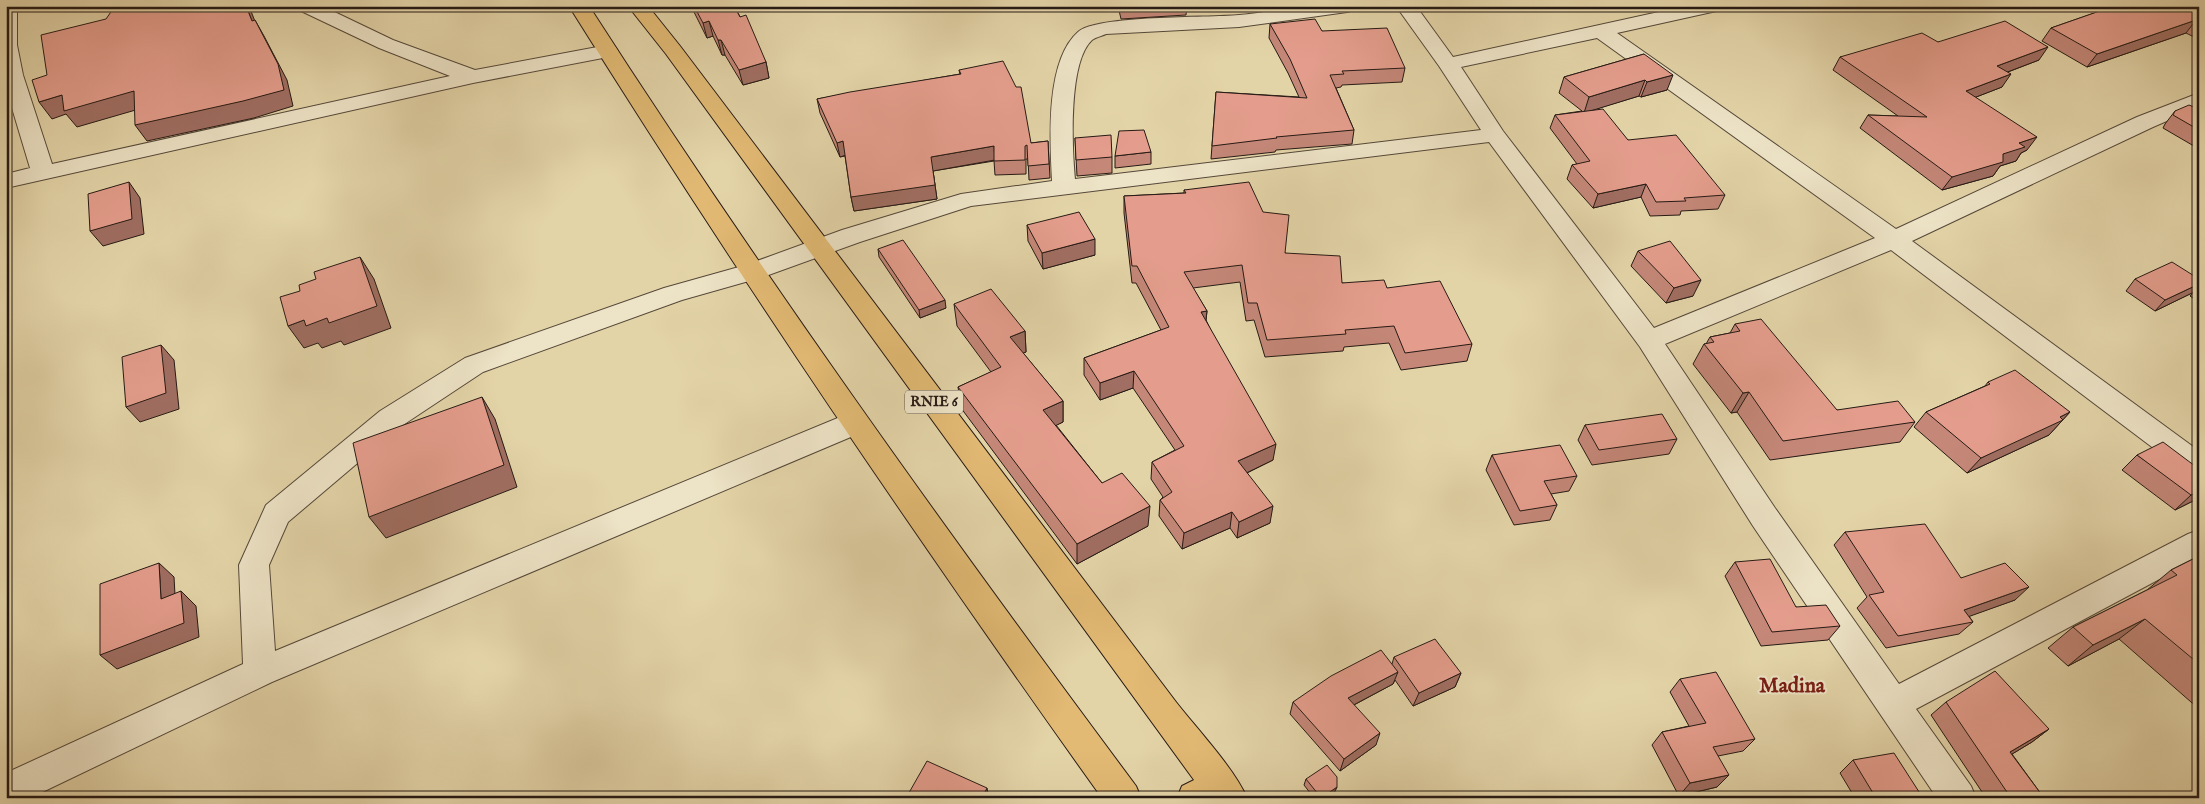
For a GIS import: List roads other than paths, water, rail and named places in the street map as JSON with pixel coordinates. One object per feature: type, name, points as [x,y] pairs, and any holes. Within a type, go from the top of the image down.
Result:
[{"type":"main road","points":[[579,6],[670,149],[754,271],[854,423],[996,624],[1123,798]]},
{"type":"main road","name":"RNIE 6","points":[[638,6],[673,50],[1158,705],[1214,793]]},
{"type":"street","points":[[7,6],[7,45],[10,75],[43,173]]},
{"type":"street","points":[[306,6],[386,44],[474,77]]},
{"type":"street","points":[[1064,187],[1062,155],[1064,86],[1067,70],[1074,52],[1085,36],[1102,28],[1239,21],[1347,6]]},
{"type":"street","points":[[1406,6],[1448,64],[1495,135],[1649,340],[1764,517],[1958,798]]},
{"type":"street","points":[[1448,64],[1601,31],[1684,10],[1714,6]]},
{"type":"street","points":[[1601,31],[1894,240],[2199,467]]},
{"type":"street","points":[[6,181],[474,77],[608,51]]},
{"type":"street","points":[[1649,340],[1894,240],[2145,122],[2199,100]]},
{"type":"street","points":[[260,672],[254,565],[277,514],[390,419],[474,365],[673,294],[754,271],[969,199],[1495,135]]},
{"type":"street","points":[[6,791],[260,672],[854,423]]},
{"type":"street","points":[[1894,704],[2199,543]]},
{"type":"district","name":"Madina","points":[[1792,686]]}]
